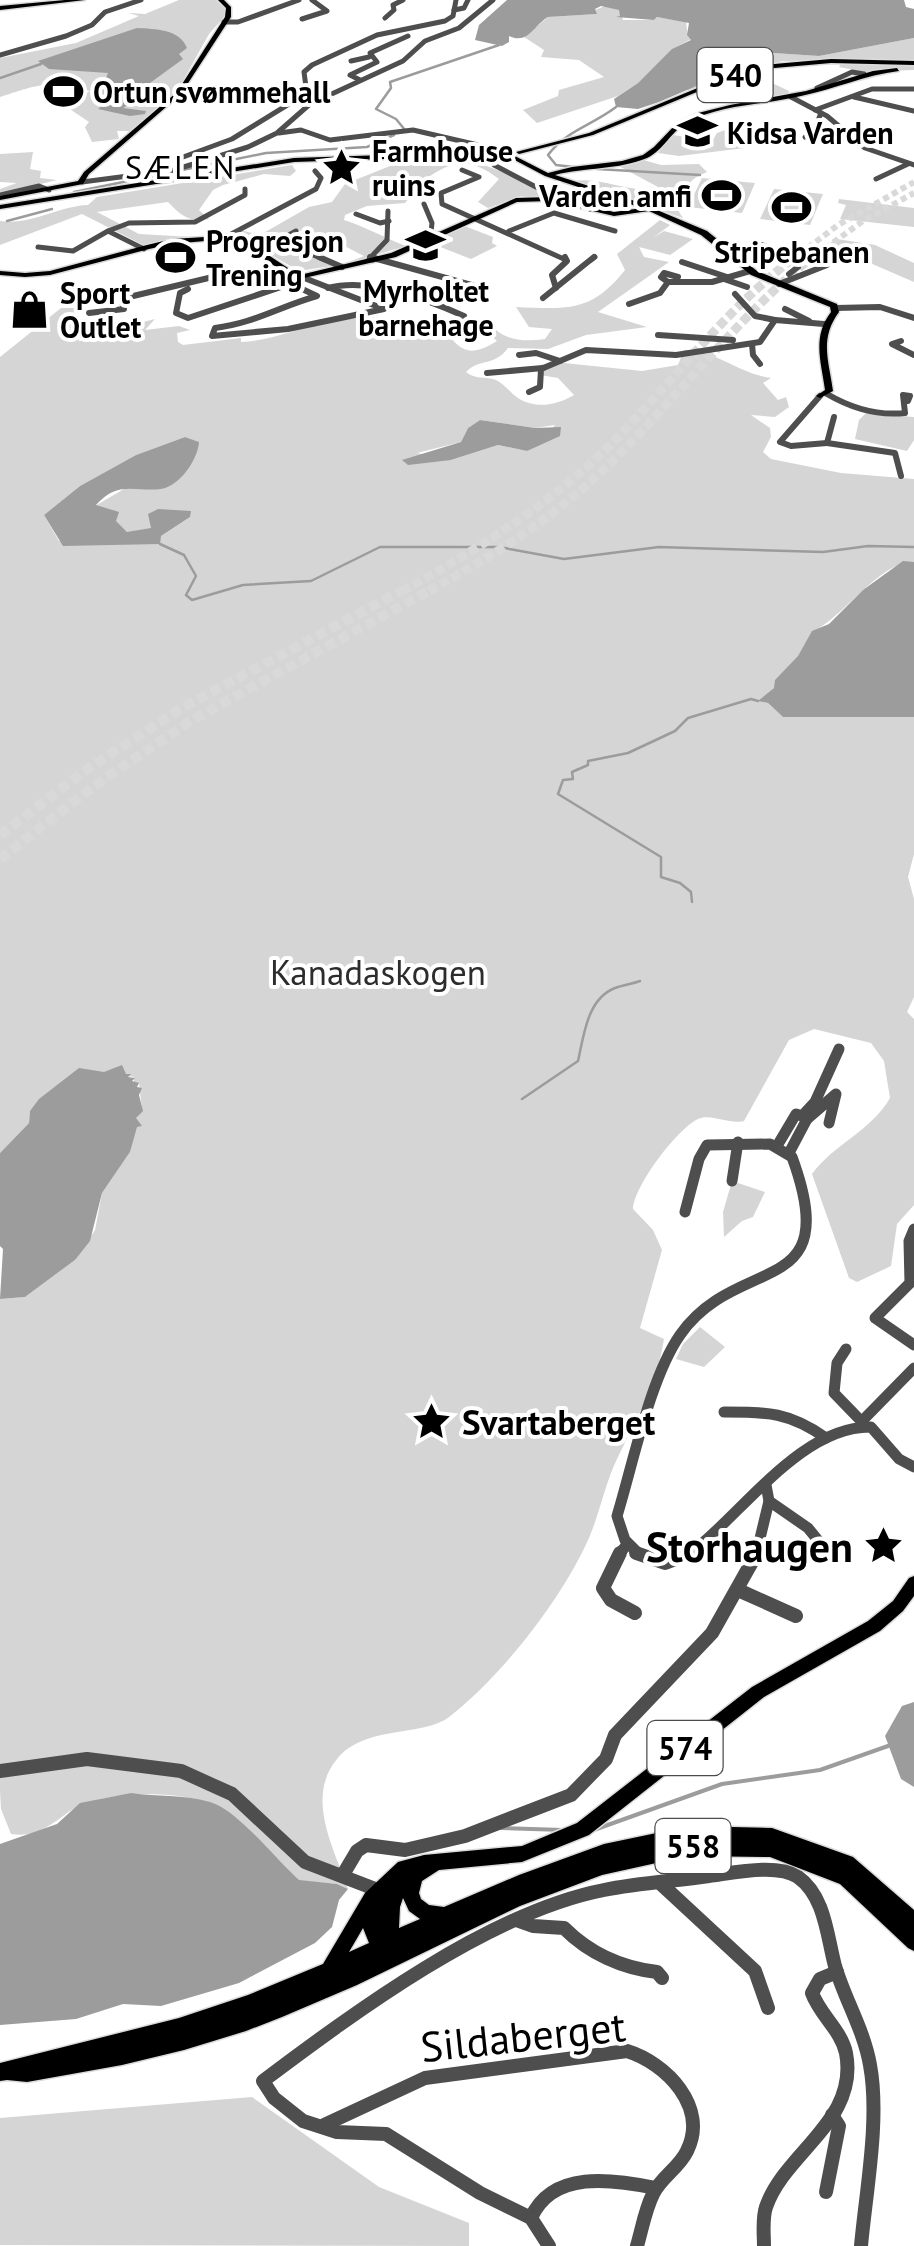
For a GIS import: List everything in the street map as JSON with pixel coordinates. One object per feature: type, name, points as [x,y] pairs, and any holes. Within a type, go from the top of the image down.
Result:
[{"type":"main road","points":[[0,8],[82,0]]},
{"type":"main road","points":[[0,197],[82,182],[86,173],[179,93],[230,10],[223,0]]},
{"type":"main road","name":"540","points":[[0,208],[272,162],[511,151],[567,142],[752,70],[821,61],[914,67]]},
{"type":"main road","points":[[547,175],[575,166],[638,158],[655,150],[673,128],[694,117],[822,90],[864,74],[914,67]]},
{"type":"main road","points":[[511,151],[524,164],[547,175],[648,208],[714,239],[750,270],[836,308],[824,324],[820,338],[822,396]]},
{"type":"main road","points":[[0,274],[48,274],[182,240],[220,240],[260,252],[298,279],[372,261],[524,199],[550,199],[626,213],[648,208]]},
{"type":"main road","name":"574","points":[[328,1972],[404,1868],[522,1854],[583,1830],[758,1692],[874,1626],[898,1606],[914,1583]]},
{"type":"main road","name":"558","points":[[2,2072],[27,2074],[73,2066],[193,2039],[276,2011],[452,1915],[603,1851],[671,1836],[737,1832],[796,1843],[838,1861],[876,1885],[914,1922]]},
{"type":"main road","name":"558","points":[[2,2072],[190,2027],[580,1872],[641,1854],[700,1846],[771,1850],[814,1863],[858,1886],[914,1942]]},
{"type":"main road","name":"574","points":[[386,1894],[435,1863]]},
{"type":"main road","points":[[416,1874],[410,1888],[416,1908],[430,1916],[452,1915]]},
{"type":"main road","points":[[386,1894],[387,1951]]},
{"type":"street","points":[[0,55],[66,36],[92,25],[106,12],[141,0]]},
{"type":"street","points":[[224,22],[238,22],[299,0]]},
{"type":"street","points":[[302,19],[326,11],[312,0]]},
{"type":"street","points":[[384,18],[394,10],[393,5],[403,0]]},
{"type":"street","points":[[181,168],[174,161],[232,139],[302,96],[306,87],[304,72],[315,63],[376,35],[439,24],[450,19],[456,0]]},
{"type":"street","points":[[454,10],[462,10],[468,0]]},
{"type":"street","points":[[82,182],[181,168],[243,149],[277,133],[306,106],[406,60],[425,42],[455,30],[493,0]]},
{"type":"street","points":[[350,61],[370,56],[376,48],[408,36]]},
{"type":"street","points":[[361,80],[350,75],[377,62],[370,56]]},
{"type":"street","points":[[818,111],[880,87],[914,90]]},
{"type":"street","points":[[791,97],[818,111],[866,148],[912,164]]},
{"type":"street","points":[[854,97],[914,111]]},
{"type":"street","points":[[805,137],[815,128],[818,111]]},
{"type":"street","points":[[277,133],[301,130],[330,140],[404,131],[478,145]]},
{"type":"street","points":[[876,180],[912,164]]},
{"type":"street","points":[[494,165],[536,187],[595,206],[590,209]]},
{"type":"street","points":[[220,240],[316,189],[321,178],[315,170]]},
{"type":"street","points":[[462,170],[479,178],[443,192],[440,198],[450,210],[509,230],[530,246],[566,258],[566,263],[552,274],[550,294],[595,258]]},
{"type":"street","points":[[38,247],[73,250],[130,222],[179,225],[201,221],[245,195],[245,190]]},
{"type":"street","points":[[424,204],[432,232],[438,234]]},
{"type":"street","points":[[388,211],[386,244],[370,258],[372,261],[475,286]]},
{"type":"street","points":[[509,230],[554,213],[615,231]]},
{"type":"street","points":[[356,214],[380,223],[389,221]]},
{"type":"street","points":[[108,231],[144,248]]},
{"type":"street","points":[[260,252],[296,231]]},
{"type":"street","points":[[759,244],[806,254],[827,266],[780,284]]},
{"type":"street","points":[[312,254],[342,267]]},
{"type":"street","points":[[682,262],[747,287]]},
{"type":"street","points":[[785,263],[798,266],[788,274],[792,277]]},
{"type":"street","points":[[89,313],[125,311],[122,302],[128,297],[178,288],[238,270],[259,270],[298,279],[384,309],[282,330],[212,336],[215,328],[245,325],[284,305],[316,296],[298,279]]},
{"type":"street","points":[[678,277],[664,273],[661,277],[668,282],[707,282],[750,270]]},
{"type":"street","points":[[203,286],[181,292],[178,316],[194,318],[298,279]]},
{"type":"street","points":[[629,304],[660,292],[668,282]]},
{"type":"street","points":[[327,288],[353,284],[461,312],[464,318],[453,329],[464,334]]},
{"type":"street","points":[[356,298],[381,290]]},
{"type":"street","points":[[735,294],[755,316],[824,324]]},
{"type":"street","points":[[836,308],[880,306],[914,318]]},
{"type":"street","points":[[785,309],[809,322]]},
{"type":"street","points":[[658,335],[678,339],[716,337],[752,344],[764,340],[775,320]]},
{"type":"street","points":[[809,322],[809,332]]},
{"type":"street","points":[[900,341],[891,343],[914,355]]},
{"type":"street","points":[[488,373],[543,368],[586,350],[676,355],[738,343]]},
{"type":"street","points":[[752,344],[753,355],[760,364]]},
{"type":"street","points":[[519,355],[536,353],[561,362]]},
{"type":"street","points":[[529,392],[540,387],[543,368]]},
{"type":"street","points":[[901,476],[894,453],[827,443],[791,446],[780,442],[822,396],[862,409],[897,414],[905,412],[908,401]]},
{"type":"street","points":[[827,443],[834,417]]},
{"type":"street","points":[[783,1150],[805,1118],[840,1050]]},
{"type":"street","points":[[805,1118],[836,1094],[829,1123]]},
{"type":"street","points":[[685,1212],[702,1149],[718,1142],[738,1142],[783,1150]]},
{"type":"street","points":[[732,1181],[738,1142]]},
{"type":"street","points":[[783,1150],[809,1206],[810,1224],[803,1242],[783,1266],[716,1301],[676,1339],[617,1516],[618,1534],[626,1546],[648,1560],[678,1561],[826,1438],[864,1422],[914,1368]]},
{"type":"street","points":[[914,1229],[909,1241],[910,1282],[875,1318],[914,1345]]},
{"type":"street","points":[[846,1349],[836,1363],[834,1393],[899,1460],[914,1467]]},
{"type":"street","points":[[724,1412],[776,1412],[805,1423],[826,1438]]},
{"type":"street","points":[[344,1873],[356,1851],[366,1845],[405,1850],[450,1840],[571,1795],[606,1758],[615,1734],[712,1633],[758,1551],[769,1501],[766,1486]]},
{"type":"street","points":[[769,1501],[808,1528],[825,1549]]},
{"type":"street","points":[[626,1546],[616,1557],[603,1588],[611,1600],[636,1613]]},
{"type":"street","points":[[738,1590],[796,1616]]},
{"type":"street","points":[[0,1770],[39,1762],[98,1759],[201,1778],[243,1802],[303,1861],[344,1873],[386,1894]]},
{"type":"street","points":[[549,2246],[531,2218],[480,2193],[386,2134],[337,2132],[292,2115],[263,2081],[357,2010],[516,1920],[577,1896],[767,1869],[798,1878],[818,1899],[837,1972],[864,2036],[874,2090],[862,2246]]},
{"type":"street","points":[[660,1883],[755,1971],[768,2008]]},
{"type":"street","points":[[516,1920],[533,1926],[564,1928],[584,1948],[638,1970],[657,1972],[662,1978]]},
{"type":"street","points":[[764,2246],[768,2202],[812,2148],[844,2090],[848,2063],[842,2035],[815,2004],[812,1993],[820,1979],[837,1972]]},
{"type":"street","name":"Sildaberget","points":[[318,2126],[351,2116],[405,2084],[425,2078],[628,2051],[659,2063],[673,2076],[690,2119],[692,2140],[685,2156],[656,2188],[636,2246]]},
{"type":"street","points":[[826,2192],[840,2126],[832,2116]]},
{"type":"street","points":[[531,2218],[545,2193],[556,2188],[603,2181],[656,2188]]},
{"type":"green space","points":[[179,0],[216,0],[225,8],[226,15],[209,34],[176,93],[135,131],[117,131],[119,139],[92,142],[85,127],[89,122],[52,97],[78,98],[90,91],[45,85],[0,97],[0,58],[76,43],[139,16],[128,13],[145,14]]},
{"type":"green space","points":[[605,6],[621,10],[623,20],[657,17],[686,22],[688,37],[693,38],[673,49],[638,83],[618,96],[537,123],[523,110],[558,96],[559,90],[604,77],[579,60],[541,57],[544,50],[524,37],[548,17],[597,14],[595,10]]},
{"type":"green space","points":[[914,38],[914,70],[864,72],[839,67],[841,63],[837,60],[782,61],[754,69],[789,91],[787,95],[737,104],[684,89],[736,69],[757,52],[819,56]]},
{"type":"green space","points":[[728,129],[740,135],[734,139],[745,148],[679,156],[658,153],[672,135],[713,140],[717,133]]},
{"type":"green space","points":[[33,152],[30,169],[41,171],[40,178],[57,180],[0,194],[0,189],[17,183],[0,182],[0,154]]},
{"type":"green space","points":[[474,156],[471,160],[590,206],[521,196],[488,208],[478,202],[499,179],[471,164],[460,164],[439,171],[404,192],[409,198],[405,203],[367,206],[345,215],[344,220],[406,246],[344,264],[364,256],[308,231],[268,238],[337,265],[299,271],[254,245],[226,238],[240,230],[260,235],[309,207],[332,202],[345,184],[405,160]]},
{"type":"green space","points":[[640,159],[661,165],[699,164],[707,172],[687,188],[679,212],[683,218],[574,181],[637,189],[658,187],[617,165]]},
{"type":"green space","points":[[292,165],[296,171],[290,176],[264,174],[213,190],[199,210],[209,219],[186,217],[168,202],[97,212],[139,234],[192,237],[145,246],[82,214],[0,245],[0,221],[22,221],[88,205],[97,197]]},
{"type":"green space","name":"Varden amfi","points":[[702,178],[755,183],[742,213],[688,207]]},
{"type":"green space","name":"Stripebanen","points":[[774,189],[823,194],[810,225],[760,219]]},
{"type":"green space","points":[[839,199],[914,208],[914,227],[840,219],[846,205],[838,203]]},
{"type":"green space","name":"Kanadaskogen","points":[[660,220],[670,225],[653,238],[664,231],[693,239],[670,255],[639,247],[644,257],[669,262],[598,312],[647,327],[586,335],[548,349],[508,348],[497,358],[466,372],[496,380],[528,403],[544,405],[574,395],[558,378],[540,375],[540,365],[554,362],[642,371],[678,365],[684,350],[696,351],[771,378],[763,383],[778,400],[786,397],[789,407],[775,417],[751,415],[770,428],[771,437],[763,452],[771,459],[841,473],[914,479],[914,562],[888,570],[812,632],[788,671],[759,701],[768,703],[783,717],[914,717],[914,854],[908,877],[914,899],[914,997],[907,1012],[914,1019],[914,1205],[897,1224],[891,1266],[857,1282],[849,1278],[812,1174],[873,1120],[890,1098],[884,1061],[871,1043],[814,1029],[789,1040],[744,1121],[698,1119],[668,1146],[648,1173],[633,1209],[653,1230],[662,1250],[640,1328],[664,1339],[651,1386],[613,1469],[589,1538],[547,1611],[469,1700],[438,1723],[362,1741],[337,1759],[323,1790],[323,1806],[330,1840],[348,1889],[337,1884],[299,1881],[226,1810],[191,1798],[146,1794],[101,1799],[82,1805],[41,1830],[11,1834],[1,1809],[0,1791],[0,1299],[25,1297],[75,1260],[95,1230],[102,1193],[130,1152],[136,1118],[142,1110],[139,1083],[134,1083],[134,1077],[127,1076],[120,1066],[30,1111],[29,1123],[0,1153],[0,357],[61,308],[78,308],[71,317],[101,326],[78,334],[79,341],[103,341],[135,332],[135,324],[155,319],[145,330],[179,326],[190,330],[177,333],[178,342],[183,345],[241,338],[241,342],[253,341],[333,321],[378,317],[451,322],[445,330],[456,344],[473,351],[497,341],[482,328],[489,322],[514,339],[545,339],[552,329],[529,327],[516,307],[564,308],[589,301],[625,270],[617,254]],"holes":[[[480,420],[535,428],[555,425],[538,445],[527,451],[498,445],[451,460],[417,453],[461,442],[468,428]],[[185,437],[198,442],[162,489],[129,486],[95,506],[127,532],[141,533],[190,517],[161,536],[59,541],[44,515],[80,486],[136,455]]]},
{"type":"green space","points":[[462,225],[493,237],[492,243],[497,246],[471,259],[430,243],[412,249]]},
{"type":"green space","points":[[837,239],[875,245],[914,263],[914,282],[833,247],[830,243]]},
{"type":"green space","points":[[866,413],[914,417],[914,440],[907,451],[855,439],[859,420]]},
{"type":"green space","points":[[732,1181],[765,1192],[753,1217],[724,1237],[723,1212]]},
{"type":"green space","points":[[700,1327],[725,1347],[704,1367],[676,1359],[683,1344]]},
{"type":"green space","points":[[252,2097],[379,2187],[469,2223],[469,2246],[0,2245],[0,2118]]},
{"type":"shaded area","points":[[507,0],[904,0],[906,7],[914,9],[914,38],[819,56],[757,52],[736,69],[659,102],[638,109],[616,107],[614,99],[638,83],[672,49],[691,40],[687,35],[689,23],[657,17],[616,17],[620,16],[619,10],[601,6],[595,9],[597,14],[548,17],[526,36],[509,36],[509,42],[502,46],[475,40],[479,25]]},
{"type":"shaded area","points":[[137,28],[173,34],[187,48],[179,54],[183,59],[150,83],[150,92],[123,108],[146,111],[145,114],[130,116],[98,109],[103,105],[102,88],[108,73],[49,69],[38,61]]},
{"type":"shaded area","points":[[480,420],[535,428],[561,427],[560,436],[527,451],[498,445],[451,460],[408,465],[402,460],[461,442],[468,428]]},
{"type":"shaded area","points":[[185,437],[199,442],[198,449],[192,464],[175,483],[161,489],[119,490],[96,505],[119,512],[116,521],[127,532],[151,528],[148,514],[158,509],[191,511],[190,517],[161,536],[160,544],[63,546],[44,515],[80,486],[136,455]]},
{"type":"shaded area","points":[[903,561],[914,562],[914,717],[783,717],[768,703],[758,701],[774,688],[775,680],[798,656],[812,631],[829,624],[863,590]]},
{"type":"shaded area","points":[[122,1065],[126,1074],[131,1074],[128,1077],[135,1078],[132,1081],[142,1088],[139,1095],[143,1111],[136,1118],[142,1126],[137,1127],[130,1152],[102,1193],[90,1241],[75,1260],[25,1297],[0,1299],[0,1153],[29,1123],[30,1111],[39,1099],[79,1068],[104,1072]]},
{"type":"shaded area","points":[[914,1702],[914,1787],[901,1779],[885,1736],[902,1706]]},
{"type":"shaded area","points":[[131,1793],[210,1802],[244,1825],[299,1880],[348,1889],[339,1900],[332,1927],[315,1943],[239,1983],[161,2006],[123,2004],[76,2019],[0,2025],[0,1844],[57,1824],[80,1803]]},
{"type":"waterway","points":[[405,130],[396,119],[376,109],[391,88],[390,82],[499,45]]},
{"type":"waterway","points":[[0,78],[41,64]]},
{"type":"waterway","points":[[574,167],[556,165],[548,155],[571,134],[616,107]]},
{"type":"waterway","points":[[74,192],[266,153],[367,147],[394,135]]},
{"type":"waterway","points":[[597,169],[700,175]]},
{"type":"waterway","points":[[7,221],[52,209]]},
{"type":"waterway","points":[[160,544],[184,555],[196,576],[186,595],[192,600],[243,585],[311,581],[380,547],[499,547],[564,559],[659,547],[823,552],[868,546],[914,547]]},
{"type":"waterway","points":[[692,902],[691,892],[680,883],[661,877],[661,857],[558,794],[563,780],[573,779],[572,772],[588,765],[588,761],[628,753],[675,731],[688,718],[751,699],[758,701]]},
{"type":"waterway","points":[[522,1099],[578,1061],[588,1019],[598,1000],[615,988],[640,981]]},
{"type":"waterway","points":[[591,1831],[722,1784],[820,1770],[888,1746]]},
{"type":"waterway","points":[[501,1828],[563,1830]]},
{"type":"tunnel","points":[[792,260],[838,225],[914,182]]},
{"type":"tunnel","points":[[809,260],[863,221],[914,193]]},
{"type":"tunnel","points":[[402,591],[488,541],[570,481],[619,436],[746,299],[795,257]]},
{"type":"tunnel","points":[[429,591],[518,538],[580,491],[626,448],[755,309],[812,257]]},
{"type":"tunnel","points":[[0,835],[86,770],[180,709],[407,588]]},
{"type":"tunnel","points":[[0,859],[94,786],[192,720],[434,588]]},
{"type":"place","name":"Ortun svømmehall","points":[[63,91]]},
{"type":"place","name":"Kidsa Varden","points":[[697,132]]},
{"type":"place","name":"Farmhouse ruins","points":[[342,167]]},
{"type":"place","name":"Varden amfi","points":[[722,195]]},
{"type":"place","name":"Stripebanen","points":[[792,207]]},
{"type":"place","name":"Myrholtet barnehage","points":[[426,246]]},
{"type":"place","name":"Progresjon Trening","points":[[176,257]]},
{"type":"place","name":"Sport Outlet","points":[[30,309]]},
{"type":"place","name":"Svartaberget","points":[[432,1422]]},
{"type":"place","name":"Storhaugen","points":[[883,1546]]},
{"type":"district","name":"SÆLEN","points":[[181,167]]}]
